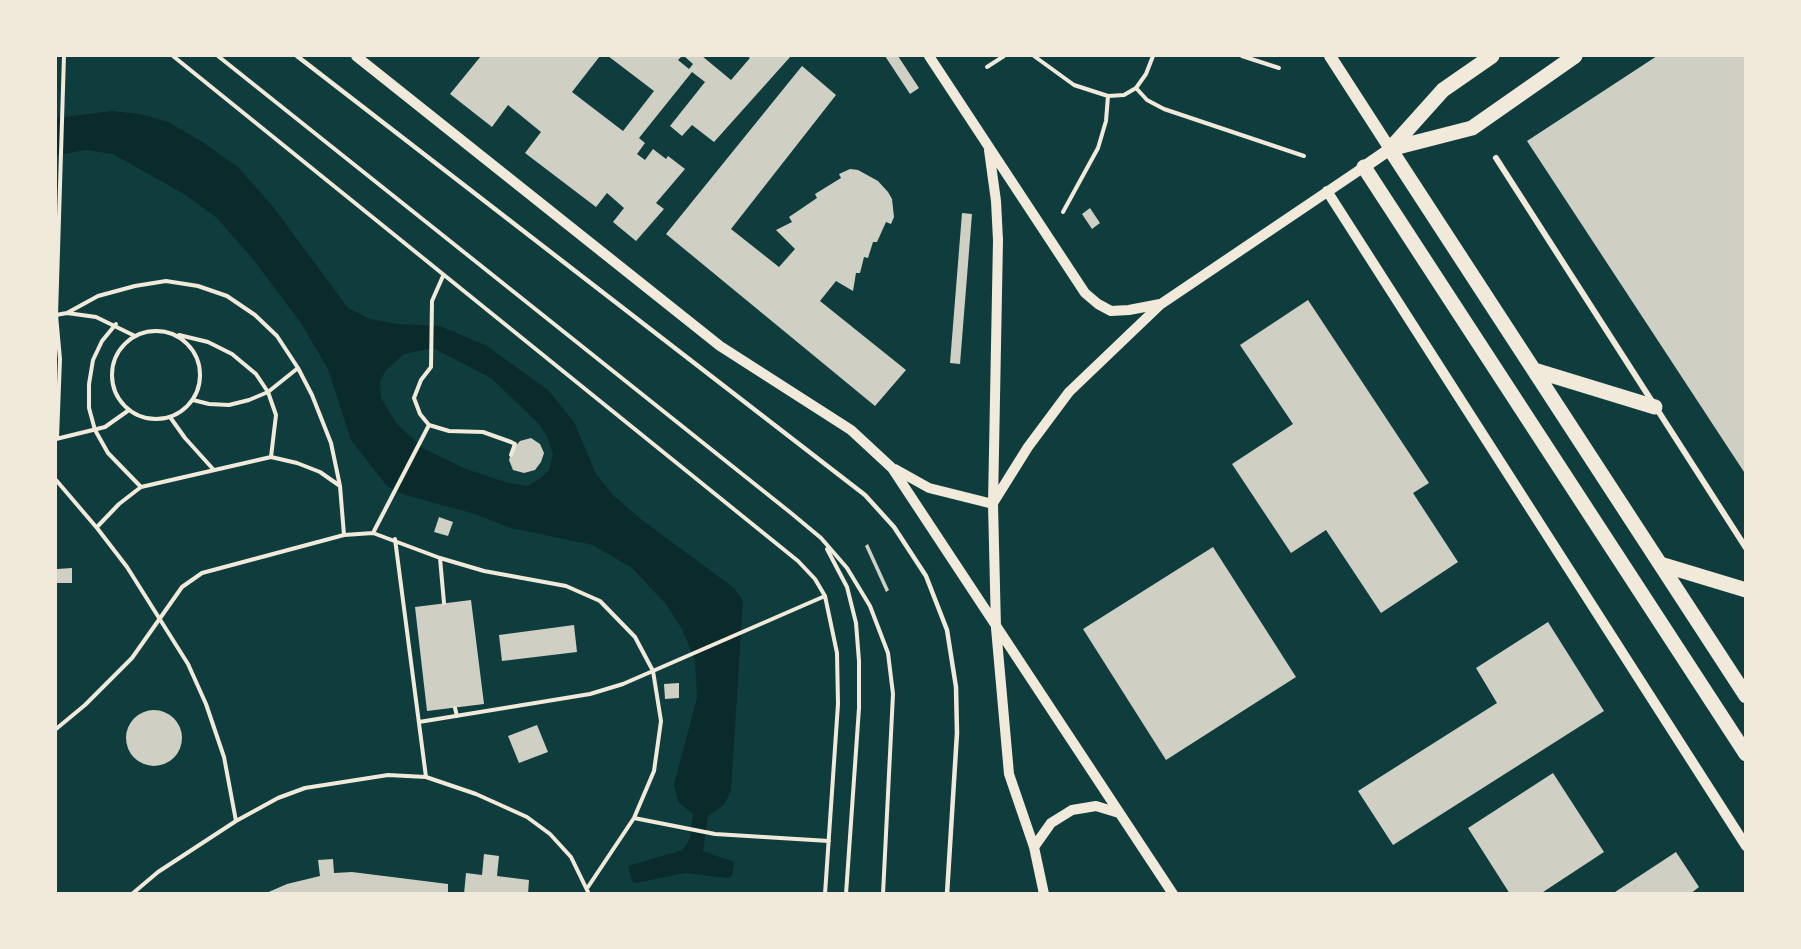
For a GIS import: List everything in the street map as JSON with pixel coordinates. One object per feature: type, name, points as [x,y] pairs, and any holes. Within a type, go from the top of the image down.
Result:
[{"type":"main road","points":[[1330,56],[1746,696]]},
{"type":"main road","points":[[1492,56],[1443,90],[1390,149],[1364,167],[1746,754]]},
{"type":"main road","points":[[1390,149],[1472,128],[1575,56]]},
{"type":"main road","points":[[1534,370],[1655,407]]},
{"type":"main road","points":[[1660,564],[1746,590]]},
{"type":"street","points":[[356,56],[720,346],[851,430],[892,468],[1173,894]]},
{"type":"street","points":[[929,56],[989,150],[1091,299],[1111,310],[1129,310],[1161,304]]},
{"type":"street","points":[[989,150],[996,201],[998,240],[993,504],[996,628],[1009,774],[1034,848],[1044,894]]},
{"type":"street","points":[[1496,158],[1746,548]]},
{"type":"street","points":[[993,504],[1028,447],[1069,392],[1161,304],[1364,167]]},
{"type":"street","points":[[1327,191],[1746,846]]},
{"type":"street","points":[[892,468],[929,488],[993,504]]},
{"type":"street","points":[[1034,848],[1051,823],[1071,810],[1096,806],[1119,813]]},
{"type":"lane","points":[[297,56],[865,495],[894,527],[930,587],[947,630],[956,687],[957,733],[947,894]]},
{"type":"path","points":[[63,56],[62,165],[56,315],[60,359],[56,438],[95,430],[118,419],[129,410]]},
{"type":"path","points":[[173,56],[798,561],[815,579],[825,596],[837,653],[838,704],[825,894]]},
{"type":"path","points":[[218,56],[820,538],[853,578],[870,606],[888,653],[893,694],[883,894]]},
{"type":"path","points":[[987,67],[1004,56]]},
{"type":"path","points":[[1034,56],[1074,85],[1108,96],[1124,95],[1136,88],[1146,74],[1153,56]]},
{"type":"path","points":[[1242,56],[1279,68]]},
{"type":"path","points":[[1136,88],[1147,100],[1164,109],[1304,156]]},
{"type":"path","points":[[1063,212],[1098,148],[1106,121],[1108,96]]},
{"type":"path","points":[[56,188],[61,183]]},
{"type":"path","points":[[443,276],[432,301],[431,367],[421,380],[414,398],[420,414],[429,424],[449,431],[483,432],[515,444],[511,455]]},
{"type":"path","points":[[67,313],[98,296],[166,281],[198,286],[227,296],[255,315],[277,336],[298,368],[331,443],[340,486],[344,535]]},
{"type":"path","points":[[56,315],[67,313],[96,317],[116,324],[135,336]]},
{"type":"path","points":[[116,324],[102,341],[93,360],[89,384],[90,408],[95,430],[117,465],[141,487]]},
{"type":"path","points":[[178,335],[190,345],[198,357],[201,372],[200,386],[193,400],[183,411],[170,417],[148,418],[129,410],[119,399],[113,386],[112,371],[123,344],[135,336],[149,330],[164,330],[208,342],[232,354],[256,374],[268,392],[276,415],[270,457]]},
{"type":"path","points":[[193,400],[229,405],[268,392],[298,368]]},
{"type":"path","points":[[170,417],[185,438],[213,469]]},
{"type":"path","points":[[373,533],[429,424]]},
{"type":"path","points":[[97,528],[119,504],[141,487],[270,457],[297,463],[320,472],[340,486]]},
{"type":"path","points":[[56,480],[97,528],[160,618],[188,664],[206,704],[224,758],[236,821]]},
{"type":"path","points":[[56,729],[85,705],[132,658],[182,586],[202,573],[344,535],[373,533],[395,539],[440,558],[484,571],[566,586],[600,601],[635,637],[653,671],[661,721],[654,771],[634,818],[588,887]]},
{"type":"path","points":[[820,538],[847,587],[856,623],[859,662],[859,708],[846,894]]},
{"type":"path","points":[[395,539],[426,777]]},
{"type":"path","points":[[440,558],[444,603]]},
{"type":"path","points":[[418,722],[590,694],[677,661],[825,596]]},
{"type":"path","points":[[455,708],[457,716]]},
{"type":"path","points":[[132,894],[158,872],[236,821],[278,798],[305,788],[388,775],[426,777],[476,794],[526,817],[550,834],[572,857],[588,887],[589,894]]},
{"type":"path","points":[[634,818],[684,830],[715,834],[829,841]]},
{"type":"water","points":[[112,111],[140,114],[168,122],[204,143],[239,168],[274,208],[348,308],[370,319],[398,324],[440,326],[487,346],[548,390],[574,422],[596,474],[614,496],[642,520],[734,588],[743,601],[731,791],[724,805],[708,816],[703,851],[734,862],[732,876],[728,878],[685,873],[636,883],[632,881],[628,866],[683,850],[690,838],[693,814],[678,802],[674,784],[697,698],[695,660],[682,629],[666,604],[632,568],[593,545],[511,528],[475,514],[402,494],[387,486],[351,440],[328,369],[301,323],[253,259],[217,218],[184,194],[113,154],[87,150],[56,155],[56,118]],"holes":[[[433,348],[491,378],[539,424],[547,436],[553,454],[549,470],[527,486],[508,483],[466,469],[424,449],[397,424],[381,398],[380,381],[386,370],[404,354]]]},
{"type":"building","points":[[481,56],[600,56],[572,92],[623,131],[654,91],[608,56],[682,56],[678,60],[689,69],[693,64],[684,56],[702,56],[731,80],[750,58],[747,56],[791,56],[714,142],[692,125],[682,136],[670,126],[705,82],[692,72],[639,138],[645,143],[637,154],[645,160],[653,149],[666,159],[668,156],[685,169],[656,203],[664,209],[636,241],[613,222],[624,208],[607,193],[596,207],[525,153],[541,132],[508,105],[492,127],[450,94]]},
{"type":"building","points":[[885,56],[898,56],[919,88],[910,94]]},
{"type":"building","points":[[1657,56],[1746,56],[1746,475],[1527,141]]},
{"type":"building","points":[[802,66],[836,95],[731,229],[779,267],[795,249],[776,230],[792,222],[789,217],[817,198],[815,194],[841,178],[839,174],[850,169],[858,170],[878,181],[888,192],[892,199],[894,217],[891,224],[886,222],[877,242],[873,242],[868,258],[864,257],[860,273],[856,273],[853,291],[836,281],[820,301],[906,370],[875,406],[666,234]]},
{"type":"building","points":[[1090,208],[1100,223],[1092,229],[1082,214]]},
{"type":"building","points":[[962,213],[972,214],[960,364],[950,363]]},
{"type":"building","points":[[1308,300],[1429,483],[1413,493],[1458,562],[1381,613],[1326,530],[1291,553],[1232,464],[1293,424],[1240,345]]},
{"type":"building","points":[[531,438],[540,444],[544,453],[541,462],[535,470],[524,473],[513,470],[509,460],[512,450],[520,441]]},
{"type":"building","points":[[439,517],[453,522],[448,536],[434,532]]},
{"type":"building","points":[[868,544],[889,590],[886,592],[865,546]]},
{"type":"building","points":[[1213,547],[1296,677],[1166,760],[1083,629]]},
{"type":"building","points":[[72,568],[72,583],[57,583],[57,569]]},
{"type":"building","points":[[471,600],[484,704],[427,711],[415,607]]},
{"type":"building","points":[[1548,622],[1604,711],[1393,845],[1358,791],[1497,703],[1476,668]]},
{"type":"building","points":[[574,625],[577,652],[502,661],[499,635]]},
{"type":"building","points":[[679,683],[679,698],[665,699],[664,684]]},
{"type":"building","points":[[154,710],[165,712],[174,718],[180,727],[182,738],[180,749],[174,758],[165,764],[154,766],[143,764],[134,758],[128,749],[126,738],[128,727],[134,718],[143,712]]},
{"type":"building","points":[[537,725],[548,752],[519,763],[508,736]]},
{"type":"building","points":[[1553,773],[1604,852],[1540,894],[1510,894],[1468,828]]},
{"type":"building","points":[[1676,852],[1699,887],[1690,894],[1612,894]]},
{"type":"building","points":[[484,854],[499,856],[497,876],[529,880],[528,894],[464,894],[466,873],[482,875]]},
{"type":"building","points":[[333,859],[334,873],[352,872],[448,884],[448,894],[264,894],[287,884],[320,876],[318,860]]}]
